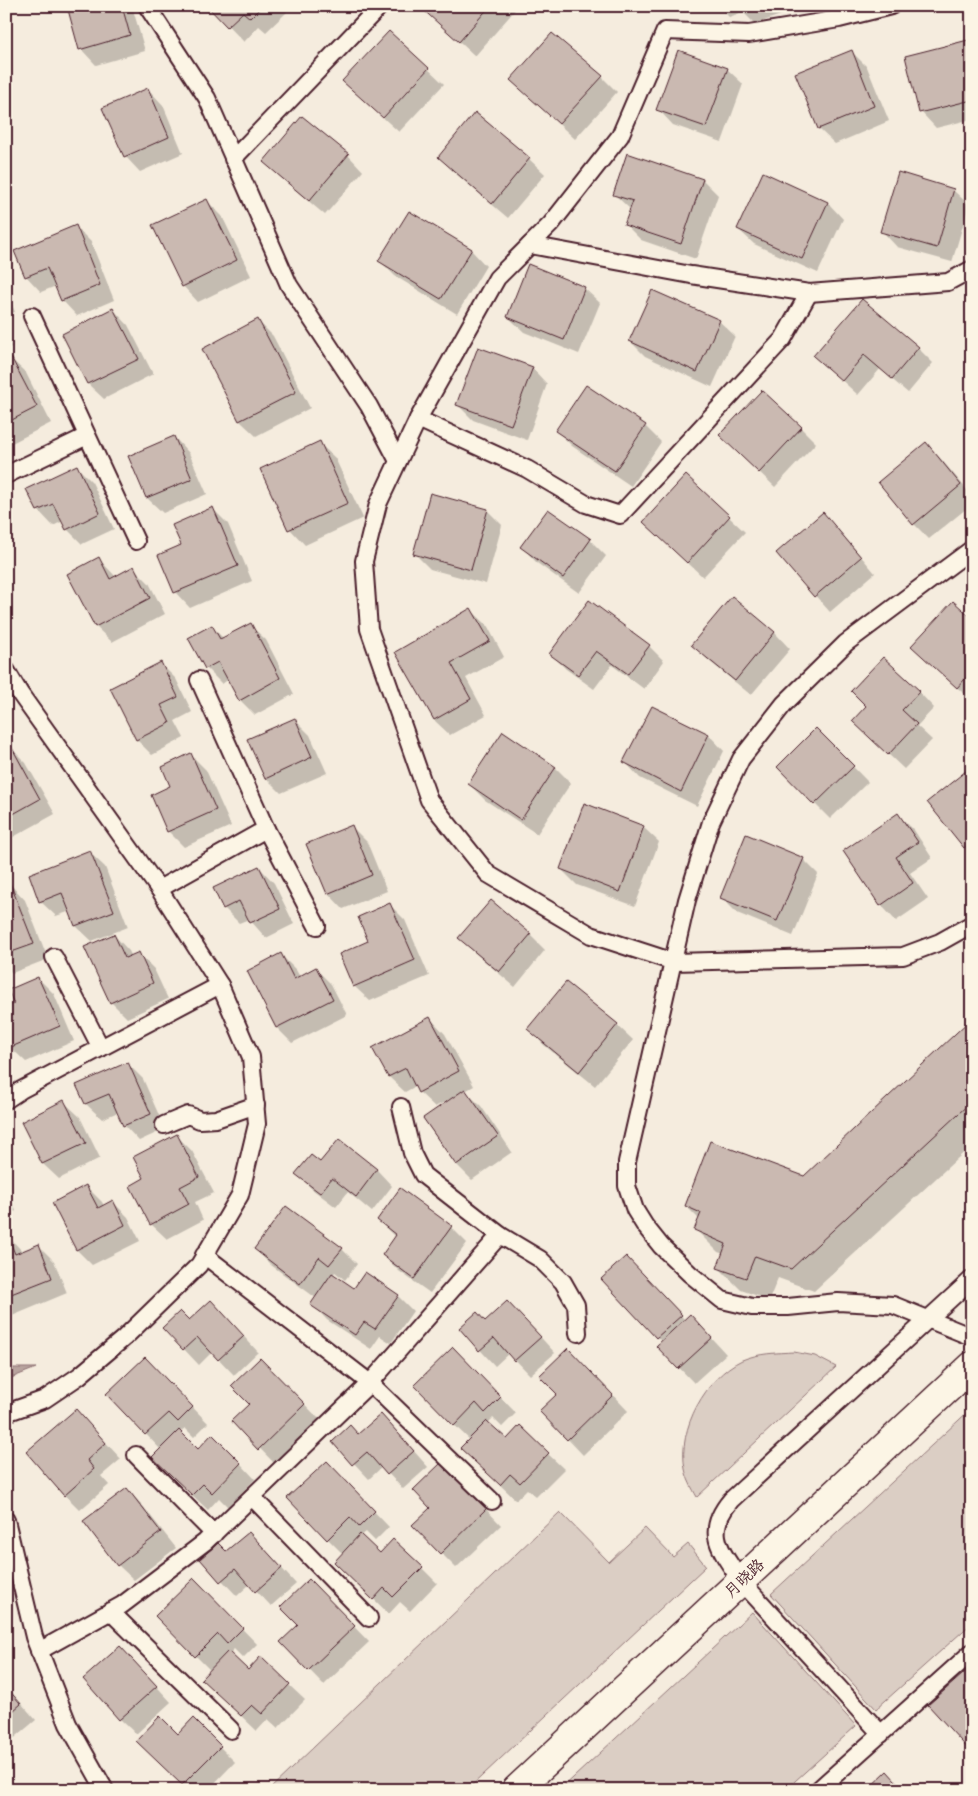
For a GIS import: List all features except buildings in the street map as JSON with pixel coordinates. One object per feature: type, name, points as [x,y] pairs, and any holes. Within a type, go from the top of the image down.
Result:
[{"type":"street","name":"月晓路","points":[[516,1790],[972,1366]]},
{"type":"lane","points":[[147,6],[207,98],[289,285],[369,406],[398,461]]},
{"type":"lane","points":[[233,159],[380,6]]},
{"type":"lane","points":[[891,6],[839,19],[748,34],[665,31],[620,136],[550,224],[497,278],[418,420],[378,504],[364,561],[369,629],[429,800],[488,874],[591,935],[674,962],[903,956],[940,942],[972,924]]},
{"type":"lane","points":[[530,245],[691,275],[809,293],[948,282],[972,269]]},
{"type":"lane","points":[[418,420],[527,470],[586,504],[620,515],[783,340],[809,293]]},
{"type":"lane","points":[[32,316],[136,541]]},
{"type":"lane","points":[[6,475],[87,436]]},
{"type":"lane","points":[[972,549],[846,643],[784,704],[741,760],[711,822],[687,900],[627,1162],[627,1186],[635,1210],[644,1226],[661,1246],[690,1274],[722,1300],[752,1307],[788,1307],[838,1302],[893,1305],[972,1337]]},
{"type":"lane","points":[[6,670],[21,694],[160,889],[220,985],[251,1057],[257,1124],[240,1195],[199,1265],[138,1325],[79,1376],[45,1399],[6,1413]]},
{"type":"lane","points":[[198,680],[266,829],[317,926]]},
{"type":"lane","points":[[160,889],[266,829]]},
{"type":"lane","points":[[54,957],[101,1048]]},
{"type":"lane","points":[[6,1100],[21,1090],[220,985]]},
{"type":"lane","points":[[164,1125],[188,1115],[200,1120],[216,1118],[256,1105]]},
{"type":"lane","points":[[401,1107],[412,1153],[424,1176],[500,1235],[540,1259],[563,1282],[576,1305],[578,1333]]},
{"type":"lane","points":[[39,1651],[122,1605],[214,1534],[370,1383],[500,1235]]},
{"type":"lane","points":[[204,1255],[370,1383],[492,1501]]},
{"type":"lane","points":[[881,1734],[741,1581],[722,1552],[715,1533],[721,1512],[731,1500],[972,1278]]},
{"type":"lane","points":[[136,1455],[214,1534]]},
{"type":"lane","points":[[252,1497],[369,1618]]},
{"type":"lane","points":[[6,1520],[39,1651],[68,1724],[105,1790]]},
{"type":"lane","points":[[110,1611],[231,1730]]},
{"type":"lane","points":[[818,1790],[972,1652]]},
{"type":"shaded area","points":[[794,1352],[815,1356],[836,1367],[697,1497],[685,1469],[685,1437],[690,1421],[706,1391],[729,1368],[742,1360],[774,1353]]},
{"type":"shaded area","points":[[36,1368],[6,1380],[6,1369]]},
{"type":"shaded area","points":[[972,1408],[972,1623],[876,1709],[771,1594]]},
{"type":"shaded area","points":[[560,1512],[609,1562],[645,1528],[673,1557],[688,1544],[706,1566],[467,1790],[269,1790]]},
{"type":"shaded area","points":[[752,1612],[856,1726],[785,1790],[560,1790]]}]
